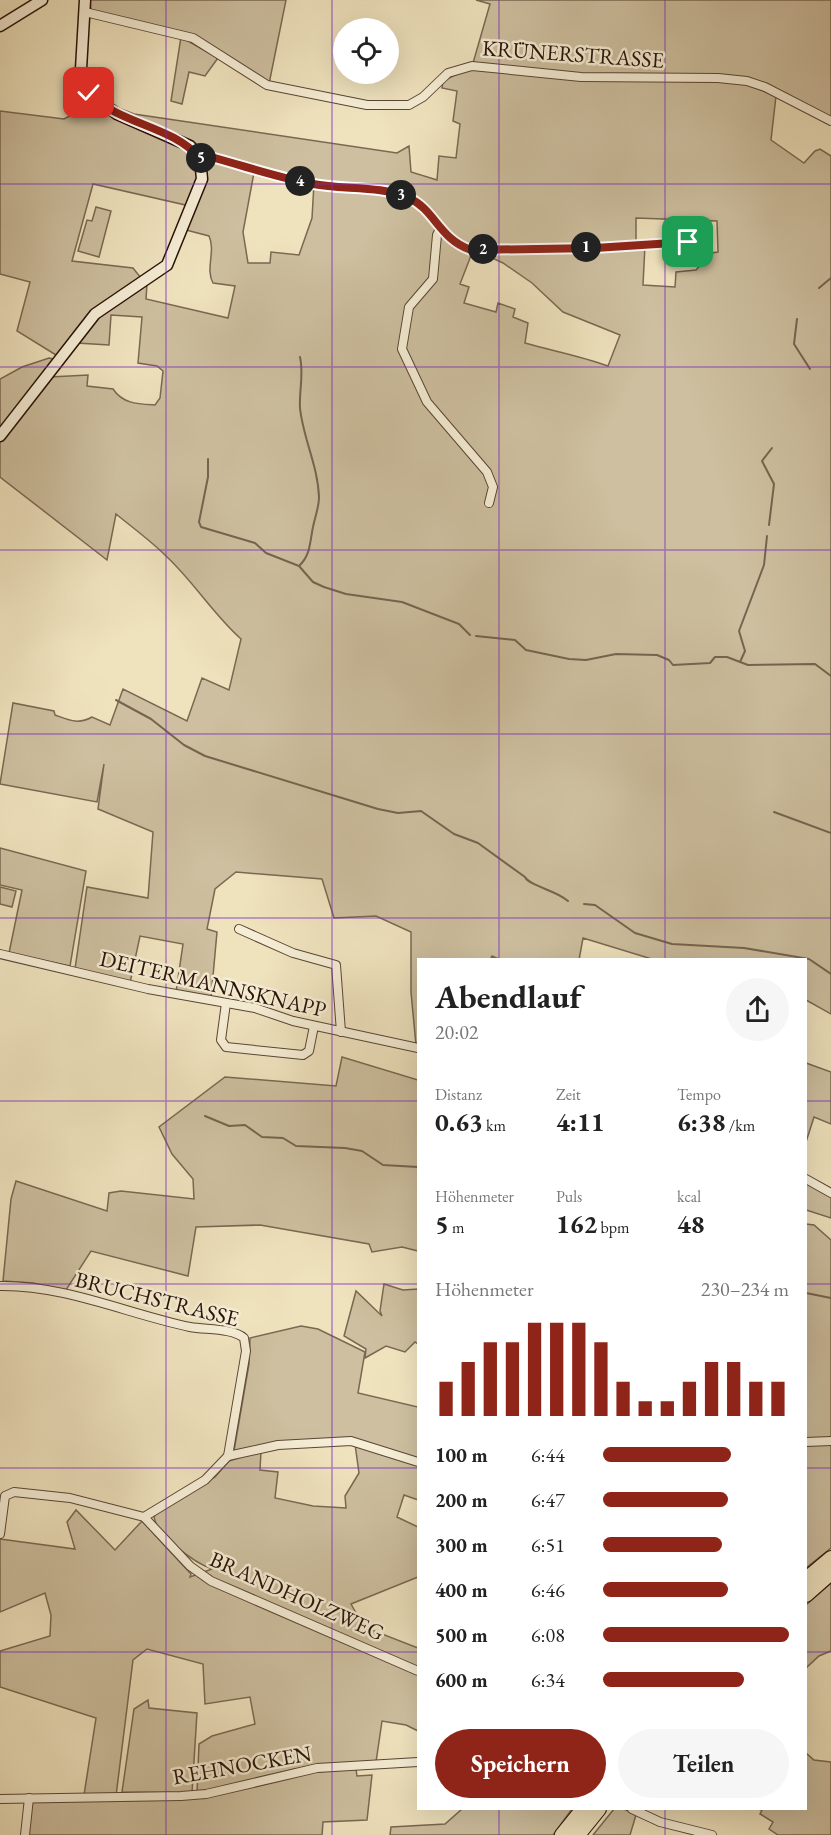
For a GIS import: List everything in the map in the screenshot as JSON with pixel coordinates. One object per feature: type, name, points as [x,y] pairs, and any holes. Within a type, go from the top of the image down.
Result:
[{"type":"highway","points":[[807,1578],[831,1557]]},
{"type":"highway","points":[[807,1594],[831,1573]]},
{"type":"highway","points":[[562,1835],[582,1810]]},
{"type":"highway","points":[[578,1835],[597,1810]]},
{"type":"street","points":[[0,26],[42,0]]},
{"type":"street","points":[[0,436],[95,314],[167,265],[202,179],[200,158],[190,146],[117,114],[89,93],[81,69],[85,0]]},
{"type":"street","name":"KRÜNERSTRASSE","points":[[85,12],[193,38],[267,86],[367,105],[409,105],[423,97],[448,73],[472,66],[580,77],[718,78],[747,81],[765,87],[831,121]]},
{"type":"street","points":[[200,158],[207,156],[313,184],[395,193],[411,199],[426,211],[455,245],[471,250],[595,248],[688,242]]},
{"type":"street","points":[[440,229],[437,235],[433,279],[410,307],[402,349],[427,402],[487,472],[493,487],[489,503]]},
{"type":"street","points":[[239,929],[293,952],[336,965],[341,1032]]},
{"type":"street","name":"DEITERMANNSKNAPP","points":[[0,954],[147,989],[226,1003],[315,1026],[417,1048]]},
{"type":"street","points":[[226,1003],[221,1040],[226,1047],[303,1055],[309,1052],[315,1026]]},
{"type":"street","points":[[807,1180],[831,1193]]},
{"type":"street","name":"BRUCHSTRASSE","points":[[0,1286],[74,1297],[188,1327],[241,1335],[246,1344],[246,1352],[228,1456]]},
{"type":"street","points":[[0,1534],[5,1496],[14,1492],[70,1498],[144,1517],[205,1480],[228,1456],[278,1445],[351,1441],[417,1462]]},
{"type":"street","points":[[807,1442],[831,1441]]},
{"type":"street","name":"BRANDHOLZWEG","points":[[144,1517],[190,1566],[211,1581],[417,1671]]},
{"type":"street","name":"REHNOCKEN","points":[[0,1799],[206,1794],[317,1768],[417,1762]]},
{"type":"street","points":[[25,1835],[29,1798]]},
{"type":"street","points":[[634,1810],[660,1822],[712,1835]]},
{"type":"shaded area","points":[[90,0],[286,0],[269,84],[203,41],[91,11]]},
{"type":"shaded area","points":[[476,0],[831,0],[831,118],[765,84],[744,77],[587,75],[473,63],[490,4]]},
{"type":"shaded area","points":[[181,37],[218,58],[205,76],[189,72],[182,104],[171,101]]},
{"type":"shaded area","points":[[467,69],[584,80],[743,83],[776,96],[771,140],[804,163],[820,149],[831,156],[831,1014],[807,1001],[807,958],[648,958],[583,938],[579,958],[496,958],[492,956],[491,958],[417,958],[417,1046],[411,992],[411,932],[376,916],[334,918],[322,879],[236,872],[215,889],[207,929],[217,932],[211,998],[176,992],[183,944],[140,936],[130,983],[75,969],[87,887],[148,898],[153,832],[98,809],[104,764],[97,802],[0,784],[13,703],[54,711],[55,715],[69,720],[82,721],[92,717],[110,725],[123,689],[187,721],[202,678],[229,690],[241,639],[176,566],[116,514],[107,560],[0,477],[0,440],[50,377],[88,375],[87,386],[113,389],[126,400],[155,405],[160,398],[163,371],[157,366],[138,363],[142,317],[111,315],[109,345],[77,343],[105,308],[147,284],[146,299],[228,318],[235,286],[213,283],[210,272],[211,242],[209,236],[186,230],[202,187],[197,187],[190,206],[93,184],[72,261],[133,268],[141,278],[95,310],[67,346],[56,355],[17,331],[30,282],[0,274],[0,111],[64,119],[93,104],[129,121],[131,117],[103,102],[134,114],[397,153],[409,146],[411,172],[437,180],[439,156],[456,158],[460,124],[453,121],[457,91],[442,88],[443,81]],"holes":[[[255,167],[314,183],[312,218],[299,255],[271,252],[270,263],[248,263],[243,232]],[[636,218],[717,221],[718,252],[711,253],[696,270],[676,272],[675,287],[643,285],[645,245],[595,249],[477,251],[503,263],[532,283],[563,312],[620,335],[608,366],[525,343],[528,323],[513,317],[515,309],[498,303],[496,312],[464,303],[469,287],[460,284],[472,253],[463,246],[470,249],[595,247],[636,242]]]},
{"type":"shaded area","points":[[96,207],[111,211],[99,257],[78,251],[87,220],[92,221]]},
{"type":"shaded area","points":[[49,358],[57,360],[0,429],[0,379],[22,367]]},
{"type":"shaded area","points":[[0,848],[86,871],[70,966],[9,953],[22,890],[0,885]]},
{"type":"shaded area","points":[[0,887],[16,891],[12,907],[0,904]]},
{"type":"shaded area","points":[[342,1057],[417,1080],[417,1251],[402,1247],[372,1252],[369,1244],[260,1225],[196,1227],[188,1276],[91,1251],[66,1290],[33,1283],[3,1281],[11,1199],[16,1181],[107,1211],[109,1193],[121,1191],[194,1199],[193,1179],[172,1154],[159,1127],[225,1077],[336,1086]]},
{"type":"shaded area","points":[[807,1063],[831,1072],[831,1124],[814,1117],[807,1139]]},
{"type":"shaded area","points":[[807,1182],[831,1196],[831,1218],[807,1210]]},
{"type":"shaded area","points":[[807,1224],[814,1225],[831,1240],[831,1548],[807,1567]]},
{"type":"shaded area","points":[[384,1284],[403,1290],[417,1289],[417,1343],[415,1342],[405,1352],[386,1346],[365,1358],[366,1349],[344,1336],[356,1291],[382,1316],[380,1311]]},
{"type":"shaded area","points":[[301,1326],[318,1329],[365,1352],[358,1393],[417,1407],[417,1459],[360,1440],[266,1444],[234,1451],[249,1364],[250,1338]]},
{"type":"shaded area","points":[[355,1444],[417,1464],[417,1500],[404,1495],[397,1517],[417,1527],[417,1577],[351,1604],[364,1627],[417,1648],[417,1730],[406,1725],[382,1721],[376,1762],[294,1769],[226,1787],[197,1792],[199,1744],[212,1736],[255,1724],[250,1697],[205,1704],[203,1664],[147,1649],[133,1660],[116,1796],[84,1795],[96,1718],[0,1687],[0,1651],[50,1636],[51,1615],[45,1593],[0,1612],[0,1539],[75,1549],[67,1522],[76,1510],[115,1550],[142,1521],[191,1574],[190,1577],[212,1569],[187,1555],[169,1540],[154,1517],[157,1512],[215,1477],[229,1461],[261,1451],[260,1470],[278,1472],[275,1498],[313,1506],[346,1508],[345,1496],[359,1473]]},
{"type":"shaded area","points":[[831,1583],[831,1651],[819,1656],[807,1667],[807,1604]]},
{"type":"shaded area","points":[[148,1700],[149,1708],[197,1713],[192,1793],[122,1792],[134,1709]]},
{"type":"shaded area","points":[[807,1754],[814,1760],[831,1762],[831,1835],[778,1835],[769,1829],[773,1822],[760,1814],[762,1810],[807,1810]]},
{"type":"shaded area","points":[[356,1769],[357,1776],[372,1775],[367,1820],[323,1822],[322,1835],[27,1835],[30,1802],[157,1800],[316,1772]]},
{"type":"shaded area","points":[[461,1810],[571,1810],[553,1835],[390,1835],[391,1827],[445,1824]]},
{"type":"shaded area","points":[[613,1810],[626,1810],[636,1815],[630,1835],[593,1835]]},
{"type":"waterway","points":[[819,288],[831,278]]},
{"type":"waterway","points":[[797,319],[794,344],[810,369]]},
{"type":"waterway","points":[[300,357],[302,370],[300,408],[316,474],[319,497],[308,552],[300,565]]},
{"type":"waterway","points":[[769,525],[774,484],[762,461],[772,448]]},
{"type":"waterway","points":[[208,459],[208,477],[199,522],[201,527],[255,543],[266,553],[299,566],[313,582],[324,587],[346,594],[402,602],[459,624],[470,635]]},
{"type":"waterway","points":[[740,662],[745,651],[739,631],[764,565],[767,536]]},
{"type":"waterway","points":[[476,636],[515,640],[526,650],[569,659],[586,660],[616,654],[657,655],[669,660],[673,665],[710,663],[715,657],[727,657],[748,665],[815,664],[831,676]]},
{"type":"waterway","points":[[116,700],[151,719],[184,745],[205,756],[378,809],[398,813],[421,811],[454,834],[478,843],[532,883],[568,901]]},
{"type":"waterway","points":[[774,812],[831,833]]},
{"type":"waterway","points":[[584,904],[595,905],[635,933],[672,944],[744,948],[803,958]]},
{"type":"waterway","points":[[807,959],[831,974]]},
{"type":"waterway","points":[[205,1116],[229,1126],[245,1125],[262,1137],[283,1138],[296,1146],[345,1148],[362,1151],[383,1165],[417,1167]]},
{"type":"waterway","points":[[807,1293],[831,1298]]},
{"type":"route","points":[[89,93],[117,114],[190,146],[200,158],[207,156],[313,184],[395,193],[411,199],[426,211],[455,245],[471,250],[595,248],[636,243],[688,242]]}]
